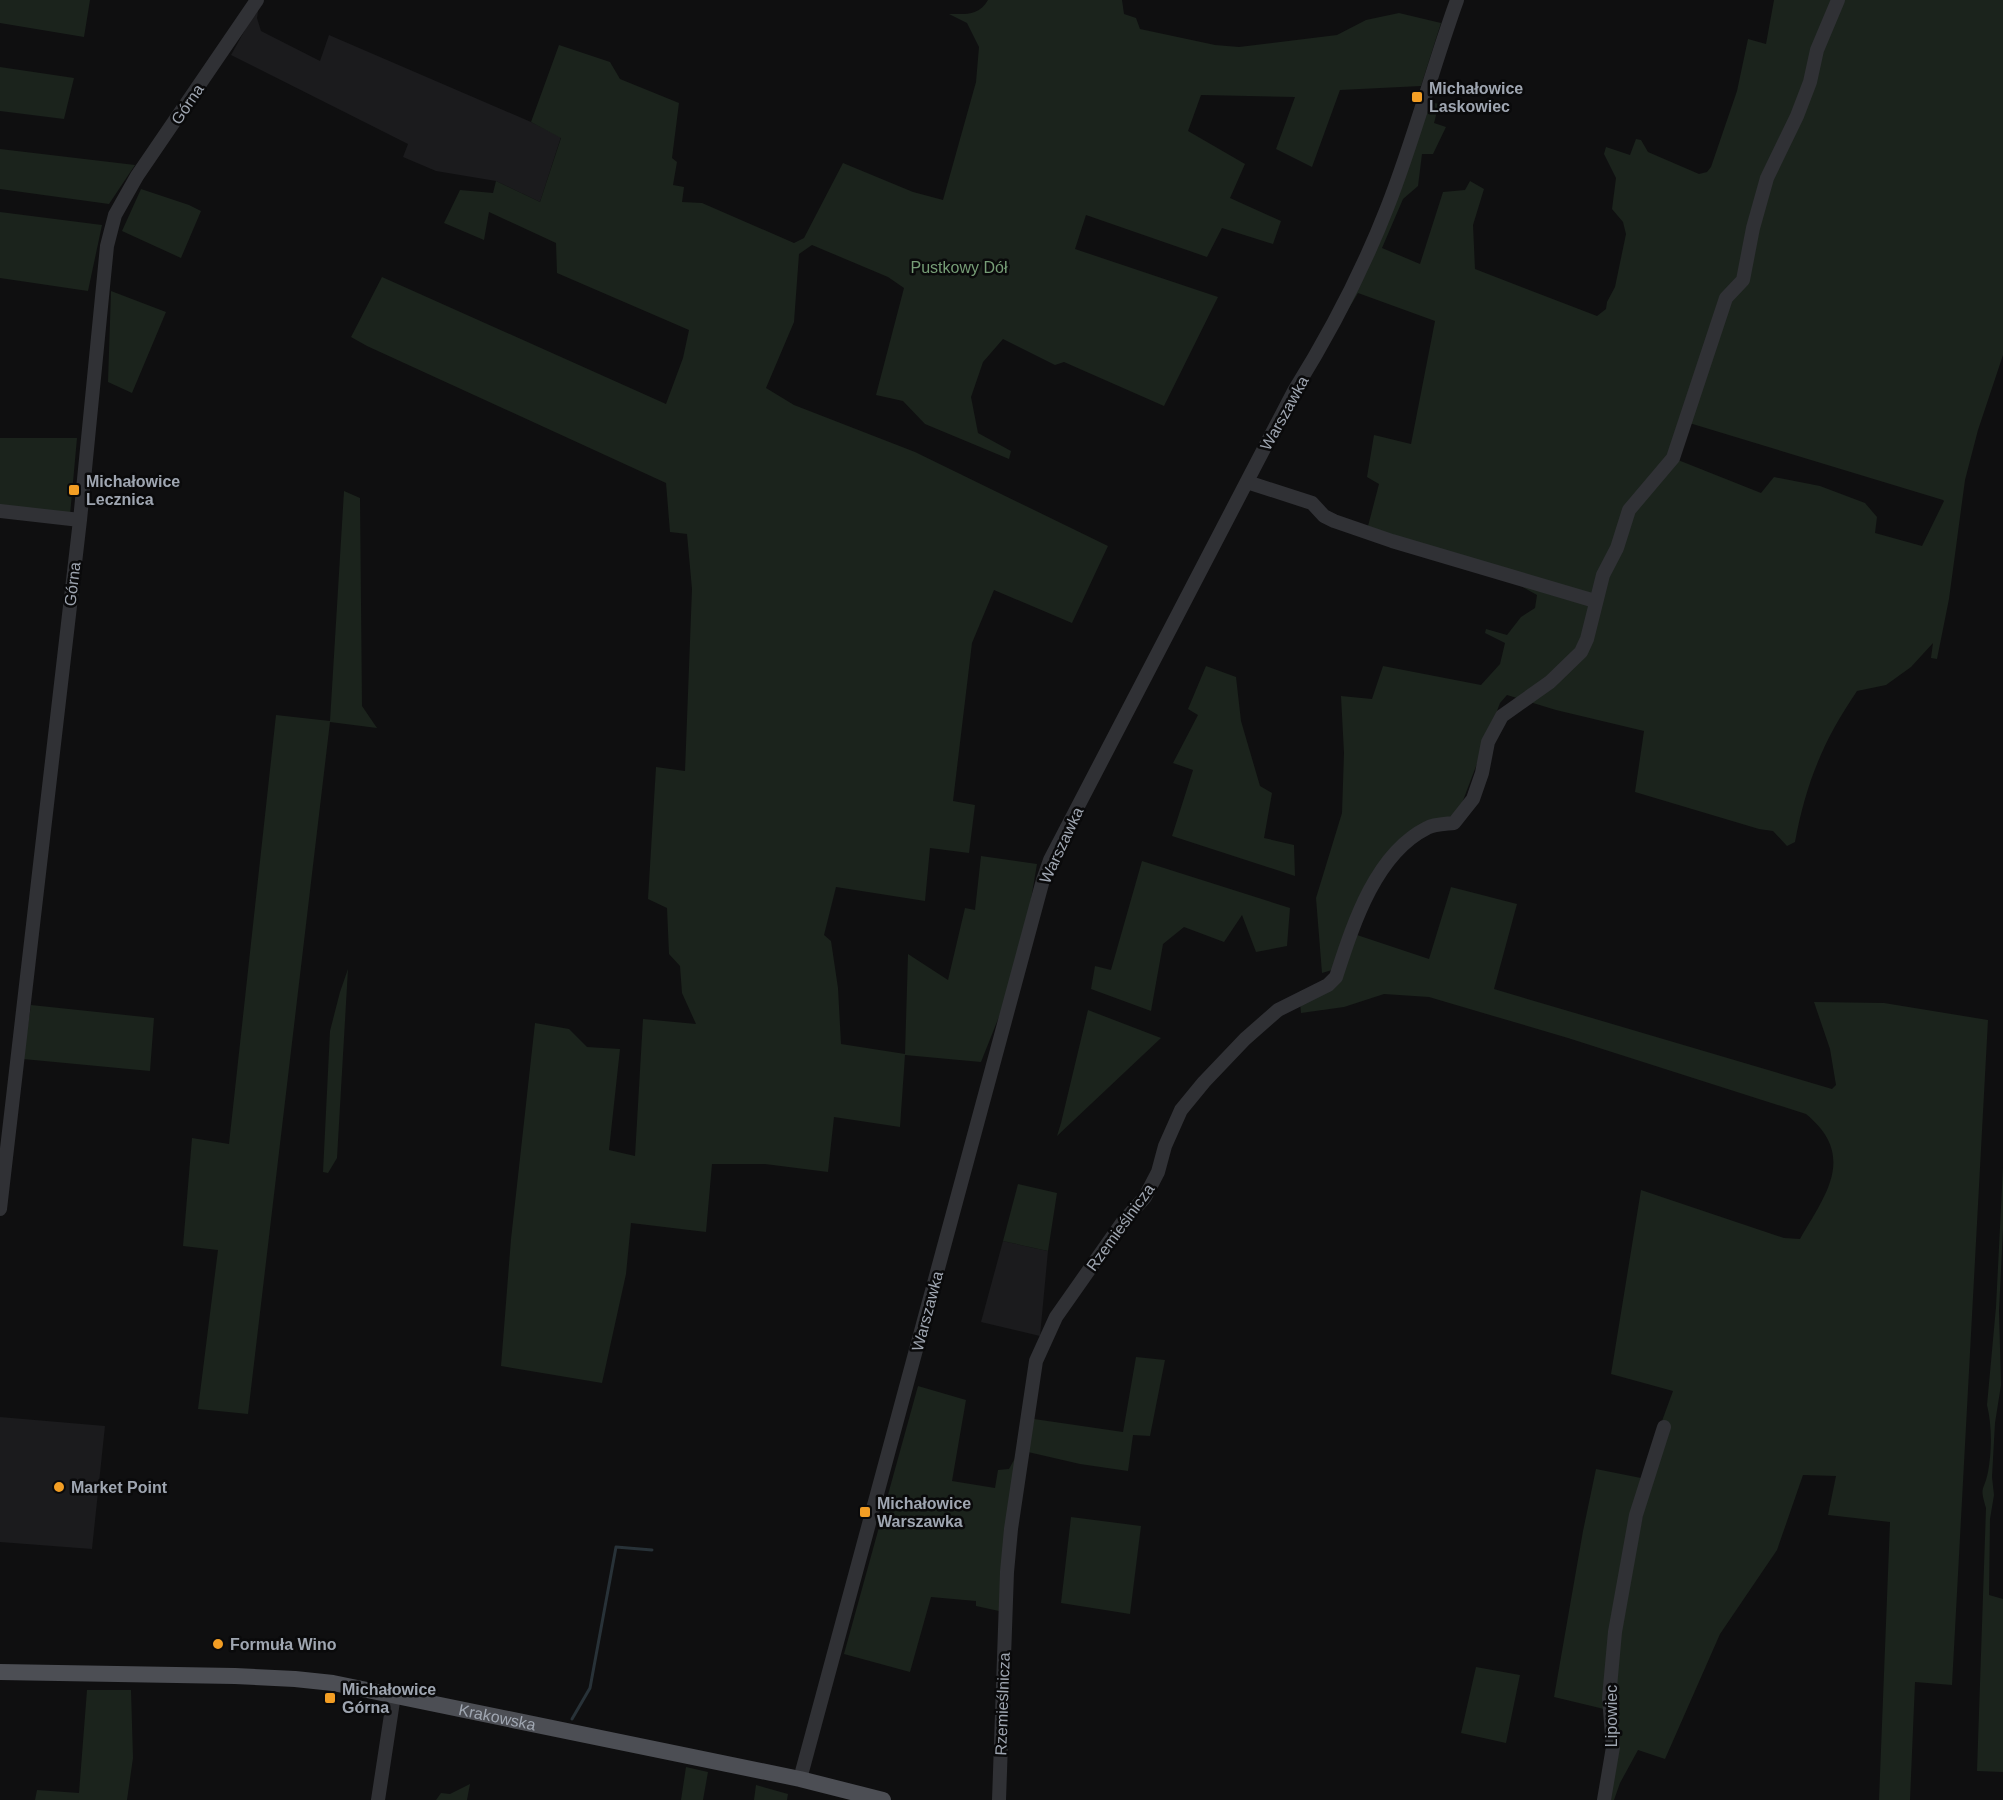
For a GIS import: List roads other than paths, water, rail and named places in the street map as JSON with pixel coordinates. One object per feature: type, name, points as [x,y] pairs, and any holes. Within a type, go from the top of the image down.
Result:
[{"type":"main road","name":"Krakowska","points":[[0,1672],[295,1679],[333,1683],[800,1779],[883,1800]]},
{"type":"street","name":"Górna","points":[[0,1209],[80,520],[107,246],[115,215],[137,176],[257,0]]},
{"type":"street","name":"Warszawka","points":[[800,1779],[1050,860],[1294,391],[1326,339],[1387,209],[1457,0]]},
{"type":"street","name":"Rzemieślnicza","points":[[999,1800],[1007,1572],[1011,1529],[1036,1361],[1056,1317],[1122,1223],[1145,1197],[1158,1172],[1165,1146],[1182,1110],[1245,1039],[1278,1010],[1328,985],[1336,977],[1360,911],[1383,868],[1396,851],[1428,827],[1454,823],[1473,799],[1482,773],[1488,742],[1502,716],[1550,682],[1581,652],[1587,639],[1603,575],[1617,548],[1629,510],[1673,458],[1726,298],[1743,280],[1753,228],[1767,178],[1797,116],[1810,82],[1817,50],[1838,0]]},
{"type":"street","points":[[1246,482],[1312,503],[1324,516],[1363,531],[1486,570],[1595,601]]},
{"type":"street","points":[[0,511],[80,520]]},
{"type":"street","name":"Lipowiec","points":[[1604,1800],[1613,1747],[1609,1698],[1615,1632],[1636,1515],[1664,1427]]},
{"type":"street","points":[[378,1800],[394,1695]]},
{"type":"waterway","points":[[572,1719],[590,1688],[616,1547],[652,1550]]},
{"type":"place","name":"Michałowice Laskowiec","points":[[1417,97]]},
{"type":"place","name":"Michałowice Lecznica","points":[[74,490]]},
{"type":"place","name":"Market Point","points":[[59,1487]]},
{"type":"place","name":"Michałowice Warszawka","points":[[865,1512]]},
{"type":"place","name":"Formuła Wino","points":[[218,1644]]},
{"type":"place","name":"Michałowice Górna","points":[[330,1698]]},
{"type":"park label","name":"Pustkowy Dół","points":[[959,267]]}]
